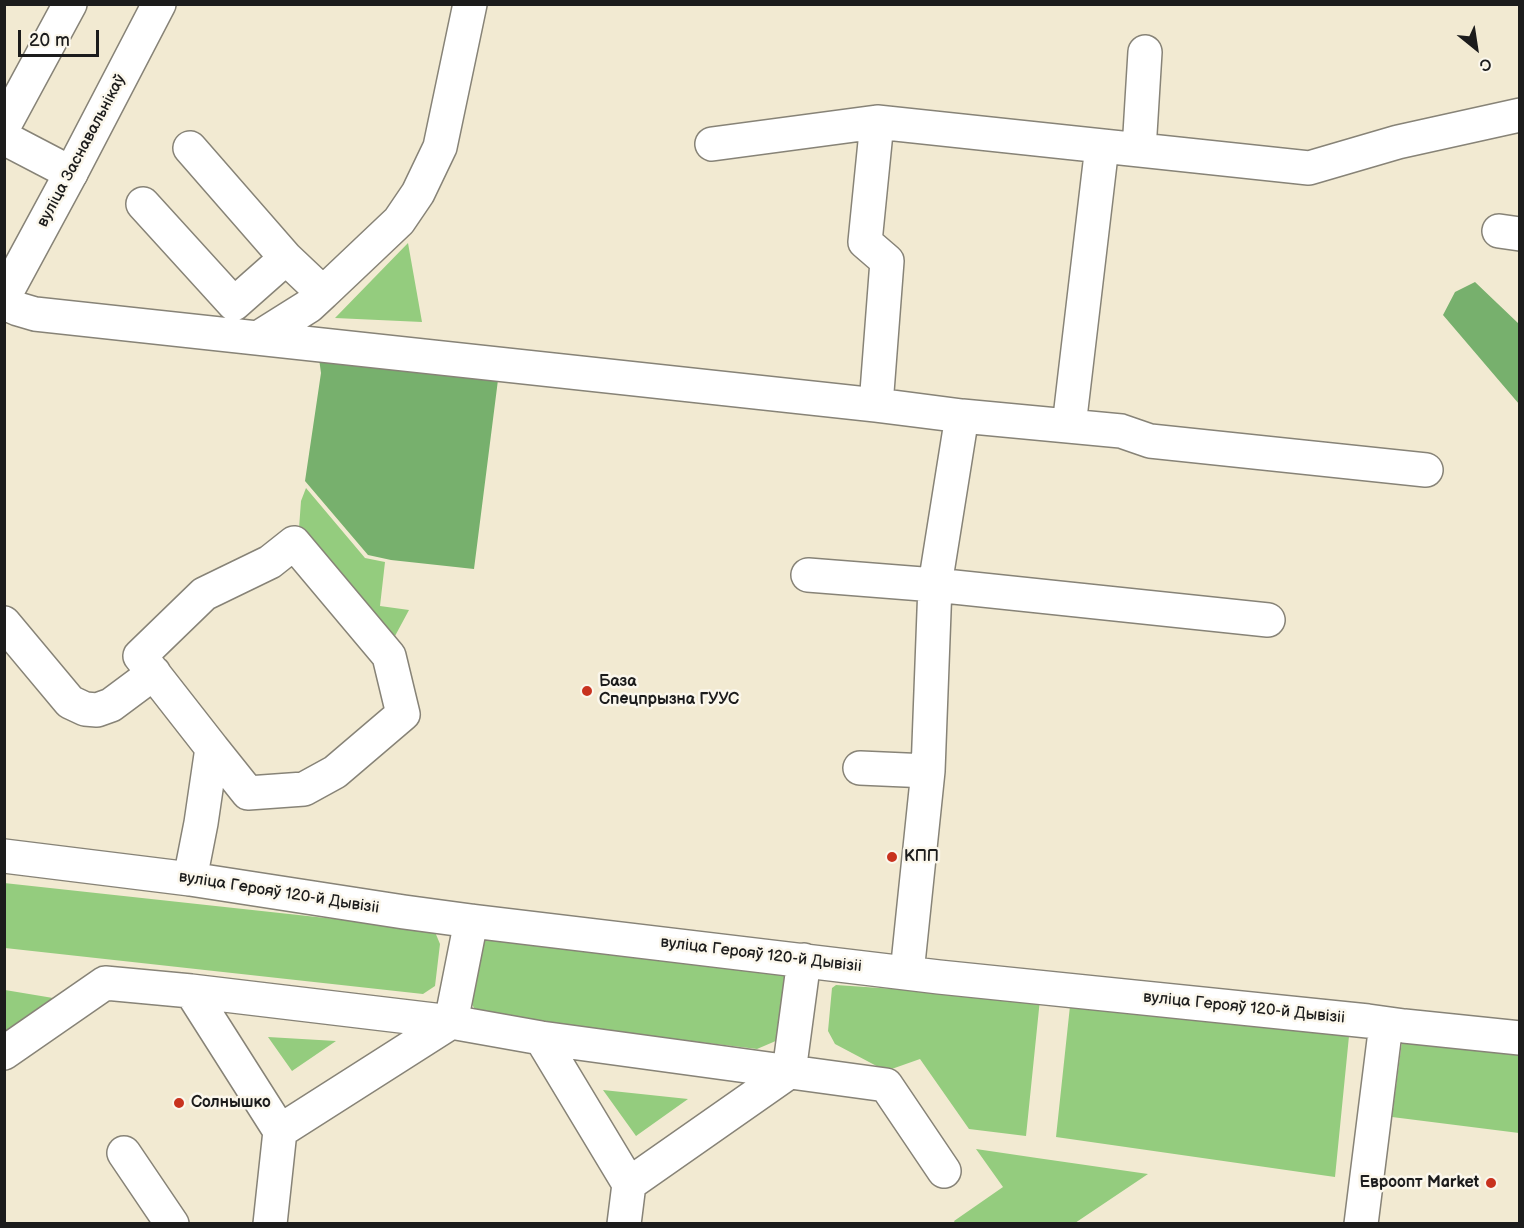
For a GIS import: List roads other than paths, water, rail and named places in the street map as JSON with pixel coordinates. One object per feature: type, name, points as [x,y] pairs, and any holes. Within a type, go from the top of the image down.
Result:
[{"type":"street","points":[[4,126],[70,4]]},
{"type":"street","name":"вуліца Заснавальнікаў","points":[[4,297],[159,4]]},
{"type":"street","points":[[258,338],[309,306],[399,221],[418,193],[440,147],[470,4]]},
{"type":"street","points":[[1139,150],[1144,52]]},
{"type":"street","points":[[712,144],[878,122],[1309,168],[1398,142],[1520,115]]},
{"type":"street","points":[[876,405],[887,261],[865,242],[878,122]]},
{"type":"street","points":[[4,138],[71,173]]},
{"type":"street","points":[[1069,426],[1102,146]]},
{"type":"street","points":[[190,148],[286,258],[323,293]]},
{"type":"street","points":[[143,204],[234,304],[286,258]]},
{"type":"street","points":[[4,303],[35,314],[962,416],[1121,431],[1150,441],[1426,470]]},
{"type":"street","points":[[907,973],[928,771],[935,585],[962,416]]},
{"type":"street","points":[[294,543],[389,656],[403,714],[335,772],[304,789],[248,793],[212,748],[140,656],[204,594],[270,562],[294,543]]},
{"type":"street","points":[[808,575],[935,585],[1268,620]]},
{"type":"street","points":[[4,623],[70,702],[85,710],[97,710],[111,705],[154,674]]},
{"type":"street","points":[[190,879],[212,748]]},
{"type":"street","points":[[860,768],[928,771]]},
{"type":"street","name":"вуліца Герояў 120-й Дывізіі","points":[[4,856],[190,879],[471,921],[907,973],[1520,1038]]},
{"type":"street","points":[[280,1131],[451,1022],[471,921]]},
{"type":"street","points":[[629,1184],[789,1072],[804,960]]},
{"type":"street","points":[[4,1053],[105,983],[451,1022],[542,1038],[886,1086],[944,1171]]},
{"type":"street","points":[[191,992],[280,1131],[270,1224]]},
{"type":"street","points":[[1361,1224],[1386,1024]]},
{"type":"street","points":[[542,1038],[629,1184],[624,1224]]},
{"type":"street","points":[[124,1153],[172,1224]]},
{"type":"place","name":"База Спецпрызна ГУУС","points":[[587,691]]},
{"type":"place","name":"КПП","points":[[892,857]]},
{"type":"place","name":"Солнышко","points":[[179,1103]]},
{"type":"place","name":"Евроопт Market","points":[[1491,1183]]}]
